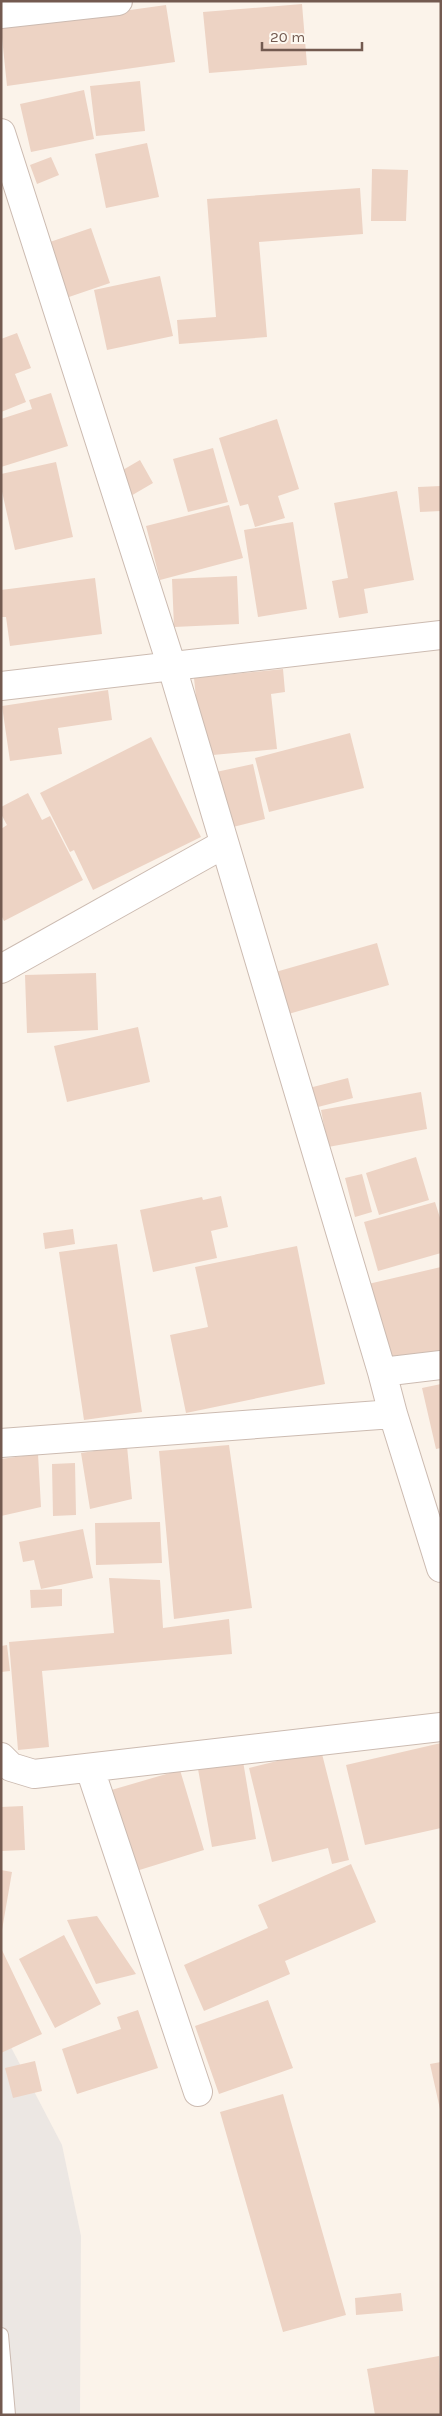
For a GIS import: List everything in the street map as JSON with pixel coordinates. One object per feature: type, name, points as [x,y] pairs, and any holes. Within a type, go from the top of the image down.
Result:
[{"type":"street","points":[[1,14],[118,1]]},
{"type":"street","points":[[1,134],[172,667],[393,1414],[441,1568]]},
{"type":"street","points":[[1,686],[441,634]]},
{"type":"street","points":[[1,969],[224,844]]},
{"type":"street","points":[[382,1372],[441,1365]]},
{"type":"street","points":[[1,1443],[393,1414]]},
{"type":"street","points":[[1,1757],[11,1767],[34,1774],[441,1728]]},
{"type":"street","points":[[90,1769],[198,2092]]},
{"type":"lane","points":[[1,2335],[8,2415]]},
{"type":"shaded area","points":[[1,2028],[62,2145],[81,2236],[80,2415],[1,2415]]},
{"type":"building","points":[[302,4],[307,65],[209,73],[203,12]]},
{"type":"building","points":[[166,5],[175,62],[7,86],[1,28]]},
{"type":"building","points":[[140,81],[145,131],[96,136],[90,86]]},
{"type":"building","points":[[84,90],[94,139],[31,152],[20,104]]},
{"type":"building","points":[[147,143],[159,197],[106,208],[95,154]]},
{"type":"building","points":[[51,157],[59,175],[37,184],[30,165]]},
{"type":"building","points":[[372,169],[408,170],[406,221],[371,221]]},
{"type":"building","points":[[360,188],[363,234],[259,242],[267,337],[179,344],[177,320],[216,317],[207,199]]},
{"type":"building","points":[[91,228],[110,283],[66,298],[47,243]]},
{"type":"building","points":[[160,276],[173,336],[107,350],[94,290]]},
{"type":"building","points":[[17,333],[31,368],[15,374],[26,402],[1,412],[1,339]]},
{"type":"building","points":[[51,393],[68,446],[1,467],[1,419],[32,409],[29,400]]},
{"type":"building","points":[[277,419],[299,489],[278,496],[285,518],[255,527],[248,504],[240,506],[219,438]]},
{"type":"building","points":[[213,448],[228,502],[188,512],[173,459]]},
{"type":"building","points":[[140,460],[153,483],[129,497],[116,474]]},
{"type":"building","points":[[56,462],[73,537],[15,550],[1,487],[1,474]]},
{"type":"building","points":[[441,486],[441,511],[420,512],[418,487]]},
{"type":"building","points":[[397,491],[414,580],[364,589],[368,613],[339,618],[332,581],[348,578],[334,503]]},
{"type":"building","points":[[229,505],[243,558],[160,580],[146,526]]},
{"type":"building","points":[[293,522],[307,609],[258,617],[244,530]]},
{"type":"building","points":[[237,576],[239,624],[174,627],[172,579]]},
{"type":"building","points":[[95,578],[102,634],[10,646],[6,617],[1,617],[1,590]]},
{"type":"building","points":[[283,669],[285,692],[271,694],[277,749],[202,756],[194,678]]},
{"type":"building","points":[[108,690],[112,720],[58,728],[62,754],[10,761],[2,706]]},
{"type":"building","points":[[350,733],[364,788],[269,812],[255,758]]},
{"type":"building","points":[[151,737],[201,837],[93,890],[74,850],[70,852],[40,793]]},
{"type":"building","points":[[253,764],[265,819],[229,828],[216,772]]},
{"type":"building","points":[[28,793],[42,820],[50,816],[83,880],[4,921],[1,915],[1,829],[7,825],[1,814],[1,807]]},
{"type":"building","points":[[377,943],[389,985],[285,1015],[272,973]]},
{"type":"building","points":[[96,973],[98,1030],[27,1033],[25,975]]},
{"type":"building","points":[[138,1027],[150,1082],[67,1102],[54,1046]]},
{"type":"building","points":[[348,1078],[353,1098],[314,1108],[309,1088]]},
{"type":"building","points":[[421,1092],[427,1129],[328,1147],[321,1110]]},
{"type":"building","points":[[416,1157],[429,1200],[379,1215],[366,1173]]},
{"type":"building","points":[[362,1174],[372,1212],[355,1217],[345,1178]]},
{"type":"building","points":[[221,1196],[228,1227],[211,1231],[217,1258],[153,1272],[140,1210],[202,1197],[203,1200]]},
{"type":"building","points":[[435,1202],[441,1221],[441,1253],[378,1271],[364,1222]]},
{"type":"building","points":[[73,1229],[75,1244],[45,1249],[43,1233]]},
{"type":"building","points":[[117,1244],[142,1412],[84,1420],[59,1252]]},
{"type":"building","points":[[297,1246],[325,1384],[186,1413],[170,1335],[208,1327],[195,1267]]},
{"type":"building","points":[[441,1267],[441,1360],[385,1373],[364,1285]]},
{"type":"building","points":[[441,1384],[441,1448],[436,1449],[422,1388]]},
{"type":"building","points":[[229,1445],[252,1608],[174,1619],[159,1451]]},
{"type":"building","points":[[127,1446],[132,1499],[90,1509],[81,1453]]},
{"type":"building","points":[[38,1454],[41,1507],[1,1516],[1,1459]]},
{"type":"building","points":[[75,1463],[76,1515],[53,1516],[52,1464]]},
{"type":"building","points":[[160,1522],[162,1563],[96,1565],[95,1523]]},
{"type":"building","points":[[83,1529],[93,1578],[41,1589],[34,1560],[23,1562],[19,1542]]},
{"type":"building","points":[[109,1578],[160,1580],[163,1628],[229,1619],[232,1654],[42,1671],[49,1747],[18,1750],[9,1642],[114,1633]]},
{"type":"building","points":[[62,1589],[62,1606],[31,1608],[30,1590]]},
{"type":"building","points":[[7,1645],[10,1671],[1,1672],[1,1646]]},
{"type":"building","points":[[441,1743],[441,1828],[365,1845],[346,1765]]},
{"type":"building","points":[[321,1750],[349,1860],[332,1864],[328,1848],[272,1862],[249,1768]]},
{"type":"building","points":[[243,1761],[256,1839],[212,1847],[198,1769]]},
{"type":"building","points":[[180,1770],[204,1850],[133,1872],[108,1791]]},
{"type":"building","points":[[23,1806],[25,1850],[1,1851],[1,1807]]},
{"type":"building","points":[[351,1864],[376,1922],[285,1961],[290,1974],[204,2011],[184,1965],[268,1928],[258,1905]]},
{"type":"building","points":[[1,1870],[12,1872],[2,1930],[1,1930]]},
{"type":"building","points":[[97,1916],[136,1974],[96,1984],[67,1920]]},
{"type":"building","points":[[64,1935],[101,2004],[55,2028],[19,1959]]},
{"type":"building","points":[[1,1948],[42,2034],[1,2053]]},
{"type":"building","points":[[268,2000],[293,2068],[219,2094],[195,2026]]},
{"type":"building","points":[[138,2010],[158,2068],[77,2094],[62,2049],[121,2029],[117,2017]]},
{"type":"building","points":[[35,2061],[42,2091],[13,2098],[5,2068]]},
{"type":"building","points":[[441,2062],[441,2109],[440,2109],[430,2064]]},
{"type":"building","points":[[283,2094],[346,2315],[283,2332],[220,2112]]},
{"type":"building","points":[[401,2293],[403,2311],[356,2315],[355,2298]]},
{"type":"building","points":[[439,2356],[441,2415],[375,2415],[367,2369]]}]
